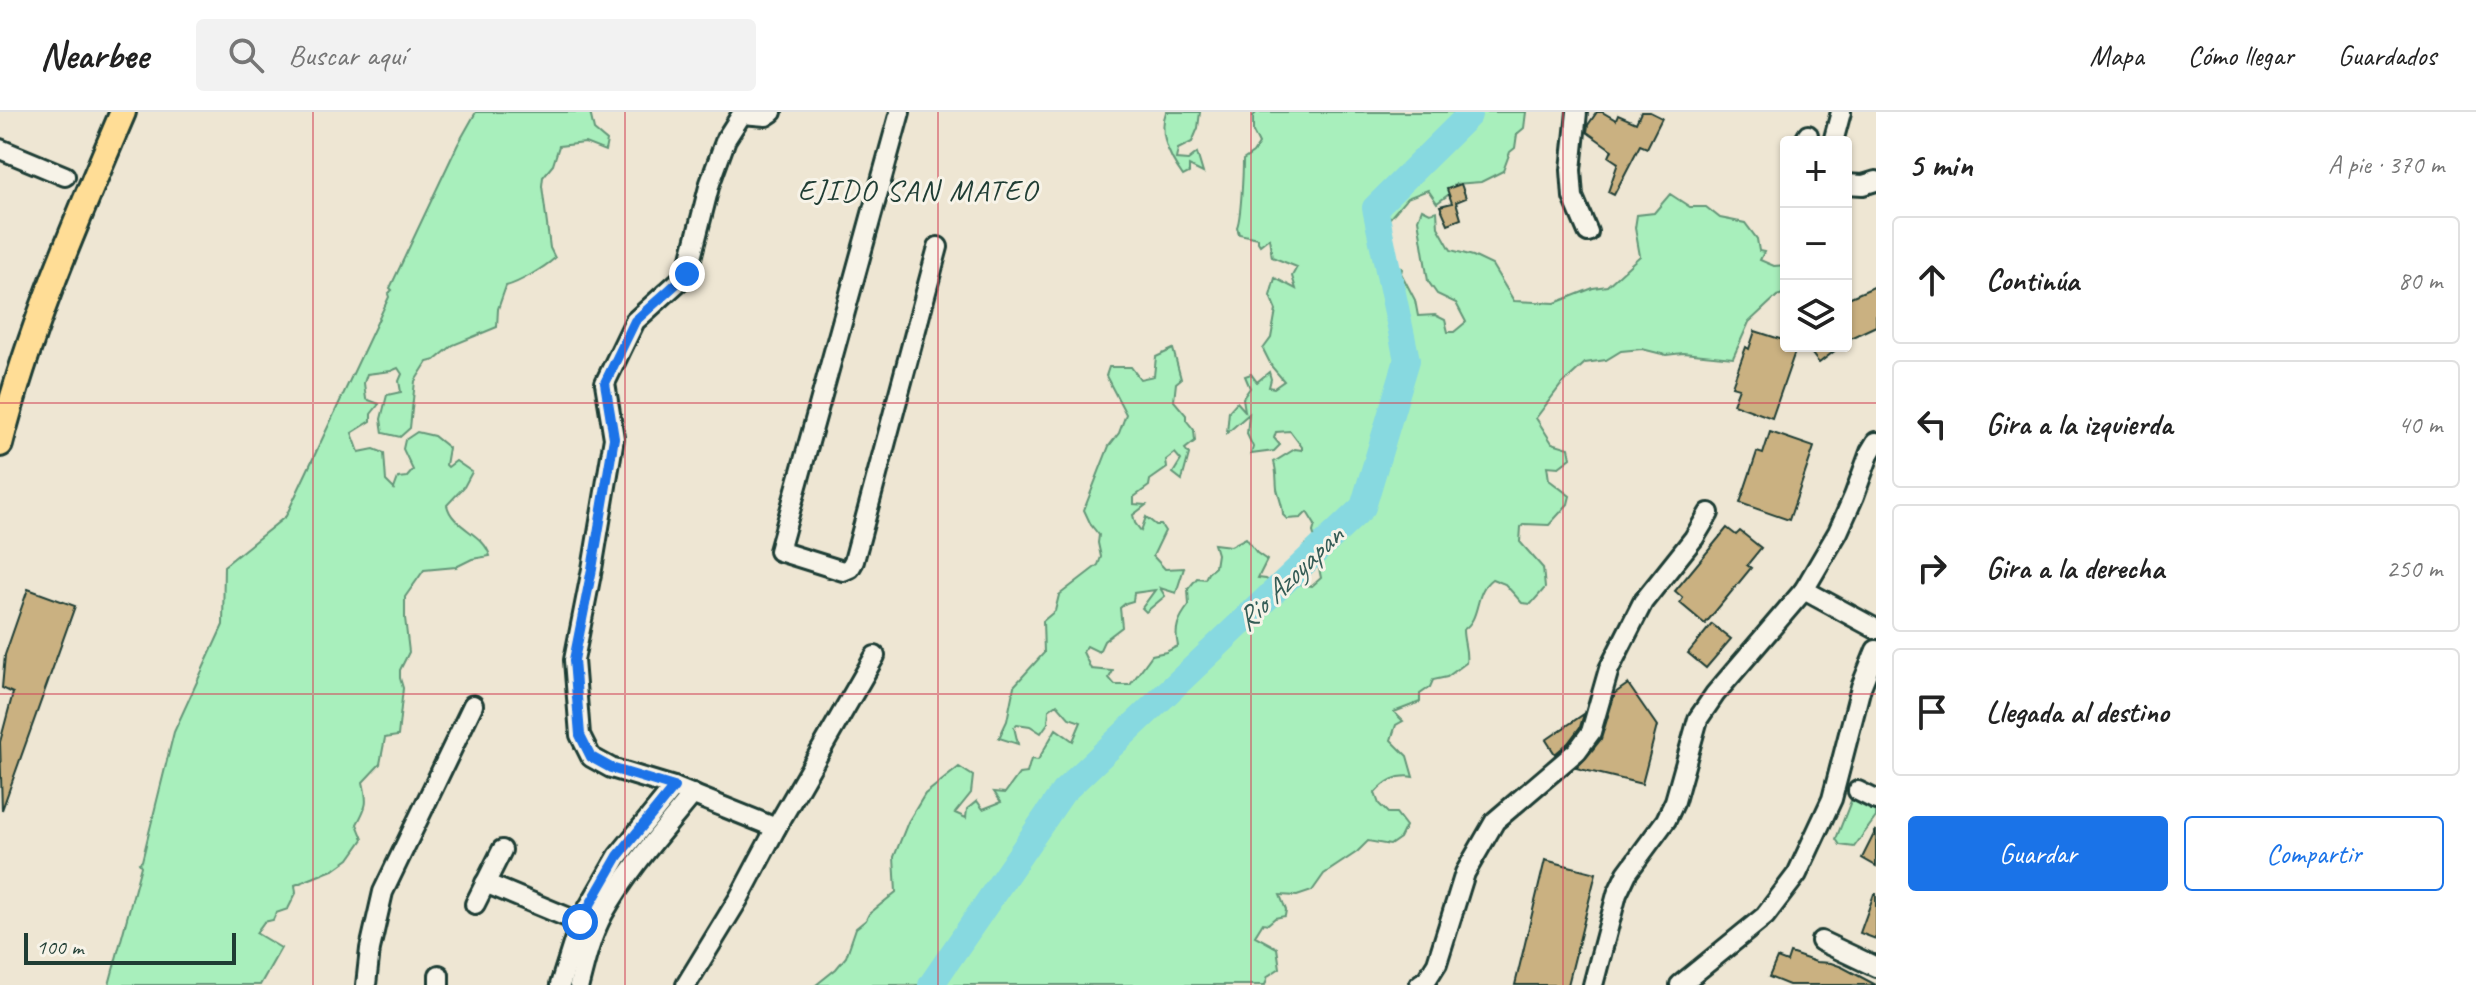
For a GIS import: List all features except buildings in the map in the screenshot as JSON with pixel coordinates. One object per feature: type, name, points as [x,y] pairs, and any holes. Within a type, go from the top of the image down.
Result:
[{"type":"main road","points":[[0,444],[14,394],[69,239],[123,112]]},
{"type":"street","points":[[772,112],[766,116],[742,114],[726,139],[710,183],[687,274],[635,321],[605,383],[614,438],[574,660],[580,735],[591,757],[611,768],[674,787],[776,828]]},
{"type":"street","points":[[900,112],[779,551],[843,571],[850,568],[854,561],[938,247]]},
{"type":"street","points":[[1577,112],[1571,170],[1573,197],[1588,232]]},
{"type":"street","points":[[1835,136],[1841,112]]},
{"type":"street","points":[[0,149],[65,176]]},
{"type":"street","points":[[1852,184],[1876,181]]},
{"type":"street","points":[[1593,985],[1617,894],[1627,873],[1671,811],[1698,719],[1715,694],[1804,590],[1838,532],[1876,442]]},
{"type":"street","points":[[1419,985],[1437,963],[1465,873],[1495,821],[1577,751],[1591,732],[1609,669],[1643,602],[1694,538],[1709,513]]},
{"type":"street","points":[[1804,590],[1876,629]]},
{"type":"street","points":[[1684,984],[1765,916],[1797,874],[1832,799],[1861,687],[1876,650]]},
{"type":"street","points":[[686,985],[739,898],[875,656]]},
{"type":"street","points":[[1861,687],[1876,702]]},
{"type":"street","points":[[366,985],[370,949],[383,892],[473,705]]},
{"type":"street","points":[[560,985],[618,856],[674,787]]},
{"type":"street","points":[[1858,791],[1876,800]]},
{"type":"street","points":[[579,985],[588,926],[602,915],[635,867],[693,794]]},
{"type":"street","points":[[475,904],[502,850]]},
{"type":"street","points":[[485,883],[588,926]]},
{"type":"street","points":[[1821,941],[1876,967]]},
{"type":"green space","points":[[476,112],[590,112],[594,130],[607,141],[605,151],[585,143],[559,146],[553,165],[543,177],[542,186],[550,248],[555,258],[518,282],[506,286],[498,309],[497,327],[453,345],[435,360],[427,362],[415,381],[410,428],[400,437],[383,433],[381,419],[387,395],[401,392],[399,381],[402,374],[398,368],[367,374],[364,383],[366,399],[379,404],[371,414],[371,421],[352,433],[359,452],[374,449],[384,453],[386,481],[394,489],[398,478],[407,477],[413,470],[403,449],[405,440],[417,432],[434,436],[449,448],[446,465],[448,467],[456,461],[472,472],[464,487],[447,505],[450,513],[487,548],[490,556],[472,559],[456,567],[424,570],[405,597],[409,652],[400,670],[403,688],[398,736],[385,738],[380,764],[363,782],[366,804],[357,824],[363,839],[349,859],[335,869],[295,885],[296,893],[288,909],[276,913],[273,920],[264,922],[256,933],[281,948],[260,985],[109,985],[174,732],[223,625],[224,566],[286,516],[389,297],[390,288]]},
{"type":"green space","points":[[1166,112],[1200,112],[1192,142],[1178,149],[1176,159],[1188,160],[1197,153],[1203,173],[1189,166],[1189,173],[1183,176],[1178,169],[1164,137]]},
{"type":"green space","points":[[1257,112],[1526,112],[1524,128],[1517,134],[1515,148],[1510,152],[1503,171],[1481,182],[1455,184],[1452,192],[1437,203],[1428,190],[1407,198],[1383,226],[1390,237],[1374,231],[1383,254],[1395,251],[1401,273],[1415,300],[1418,316],[1435,315],[1445,320],[1448,332],[1454,332],[1466,322],[1456,303],[1437,294],[1428,281],[1418,219],[1422,209],[1430,213],[1437,211],[1438,227],[1451,250],[1492,265],[1514,301],[1555,303],[1593,288],[1607,286],[1640,256],[1635,228],[1637,215],[1654,213],[1670,194],[1690,207],[1706,207],[1720,218],[1745,223],[1757,239],[1759,251],[1764,252],[1760,260],[1780,266],[1780,295],[1749,322],[1733,358],[1683,353],[1666,355],[1642,349],[1621,351],[1606,360],[1585,363],[1561,385],[1536,418],[1552,443],[1569,448],[1571,458],[1559,467],[1547,466],[1549,480],[1570,496],[1568,504],[1549,525],[1524,524],[1521,527],[1520,542],[1543,568],[1545,588],[1531,604],[1522,603],[1505,584],[1492,579],[1482,591],[1473,619],[1463,630],[1466,663],[1447,677],[1433,680],[1430,687],[1420,694],[1420,702],[1394,712],[1403,721],[1396,725],[1391,740],[1407,756],[1413,777],[1392,779],[1375,793],[1379,804],[1388,813],[1396,813],[1406,826],[1400,838],[1390,845],[1368,841],[1324,874],[1312,891],[1297,896],[1280,895],[1285,916],[1275,918],[1268,924],[1263,923],[1255,936],[1277,948],[1280,968],[1268,976],[1265,985],[816,985],[846,957],[856,928],[896,892],[894,857],[908,822],[925,794],[959,767],[973,776],[971,793],[955,813],[966,818],[967,809],[977,801],[983,809],[1001,802],[994,792],[1005,793],[1019,774],[1027,773],[1031,759],[1038,760],[1056,729],[1073,741],[1081,722],[1069,718],[1057,704],[1049,710],[1048,723],[1041,733],[1030,726],[1017,724],[1014,727],[1018,744],[999,738],[1007,721],[1014,686],[1044,653],[1043,621],[1055,611],[1059,595],[1098,565],[1101,557],[1099,535],[1084,510],[1109,446],[1119,433],[1126,414],[1106,376],[1109,367],[1131,367],[1140,379],[1154,376],[1156,357],[1173,349],[1181,379],[1176,383],[1174,401],[1194,430],[1195,441],[1185,449],[1189,454],[1182,480],[1173,473],[1181,460],[1175,453],[1166,460],[1167,468],[1134,497],[1134,504],[1146,505],[1133,515],[1141,531],[1146,517],[1161,525],[1165,531],[1153,556],[1165,569],[1184,568],[1176,593],[1160,588],[1165,596],[1146,612],[1142,608],[1155,590],[1134,593],[1133,601],[1120,608],[1122,627],[1104,641],[1099,652],[1087,646],[1083,652],[1091,669],[1113,671],[1109,678],[1115,685],[1130,685],[1152,655],[1178,646],[1177,629],[1189,605],[1188,589],[1197,578],[1205,579],[1215,567],[1217,554],[1214,544],[1231,546],[1246,538],[1257,553],[1267,560],[1258,578],[1266,579],[1278,588],[1292,583],[1312,586],[1321,578],[1317,558],[1304,553],[1305,545],[1315,539],[1315,525],[1307,512],[1301,518],[1287,519],[1283,515],[1277,489],[1274,462],[1295,449],[1302,450],[1302,447],[1290,431],[1276,432],[1274,438],[1280,445],[1274,451],[1251,454],[1253,447],[1247,434],[1249,414],[1227,433],[1229,411],[1237,402],[1245,411],[1243,398],[1250,388],[1245,376],[1251,374],[1257,382],[1269,372],[1269,387],[1274,388],[1284,381],[1263,349],[1271,338],[1276,310],[1270,296],[1275,278],[1296,289],[1292,276],[1297,267],[1272,257],[1269,238],[1260,245],[1258,238],[1239,234],[1237,227],[1243,160],[1259,144],[1253,132],[1253,116]]},
{"type":"green space","points":[[1858,791],[1876,802],[1876,817],[1854,847],[1840,845],[1836,839]]},
{"type":"waterway","name":"Rio Azoyapan","points":[[931,985],[1063,792],[1363,507],[1407,360],[1375,208],[1469,115],[1467,112]]},
{"type":"district","name":"EJIDO SAN MATEO","points":[[918,190]]},
{"type":"route","points":[[580,922],[618,856],[674,787],[611,768],[591,757],[580,735],[574,660],[614,438],[605,383],[635,321],[687,274]]}]
